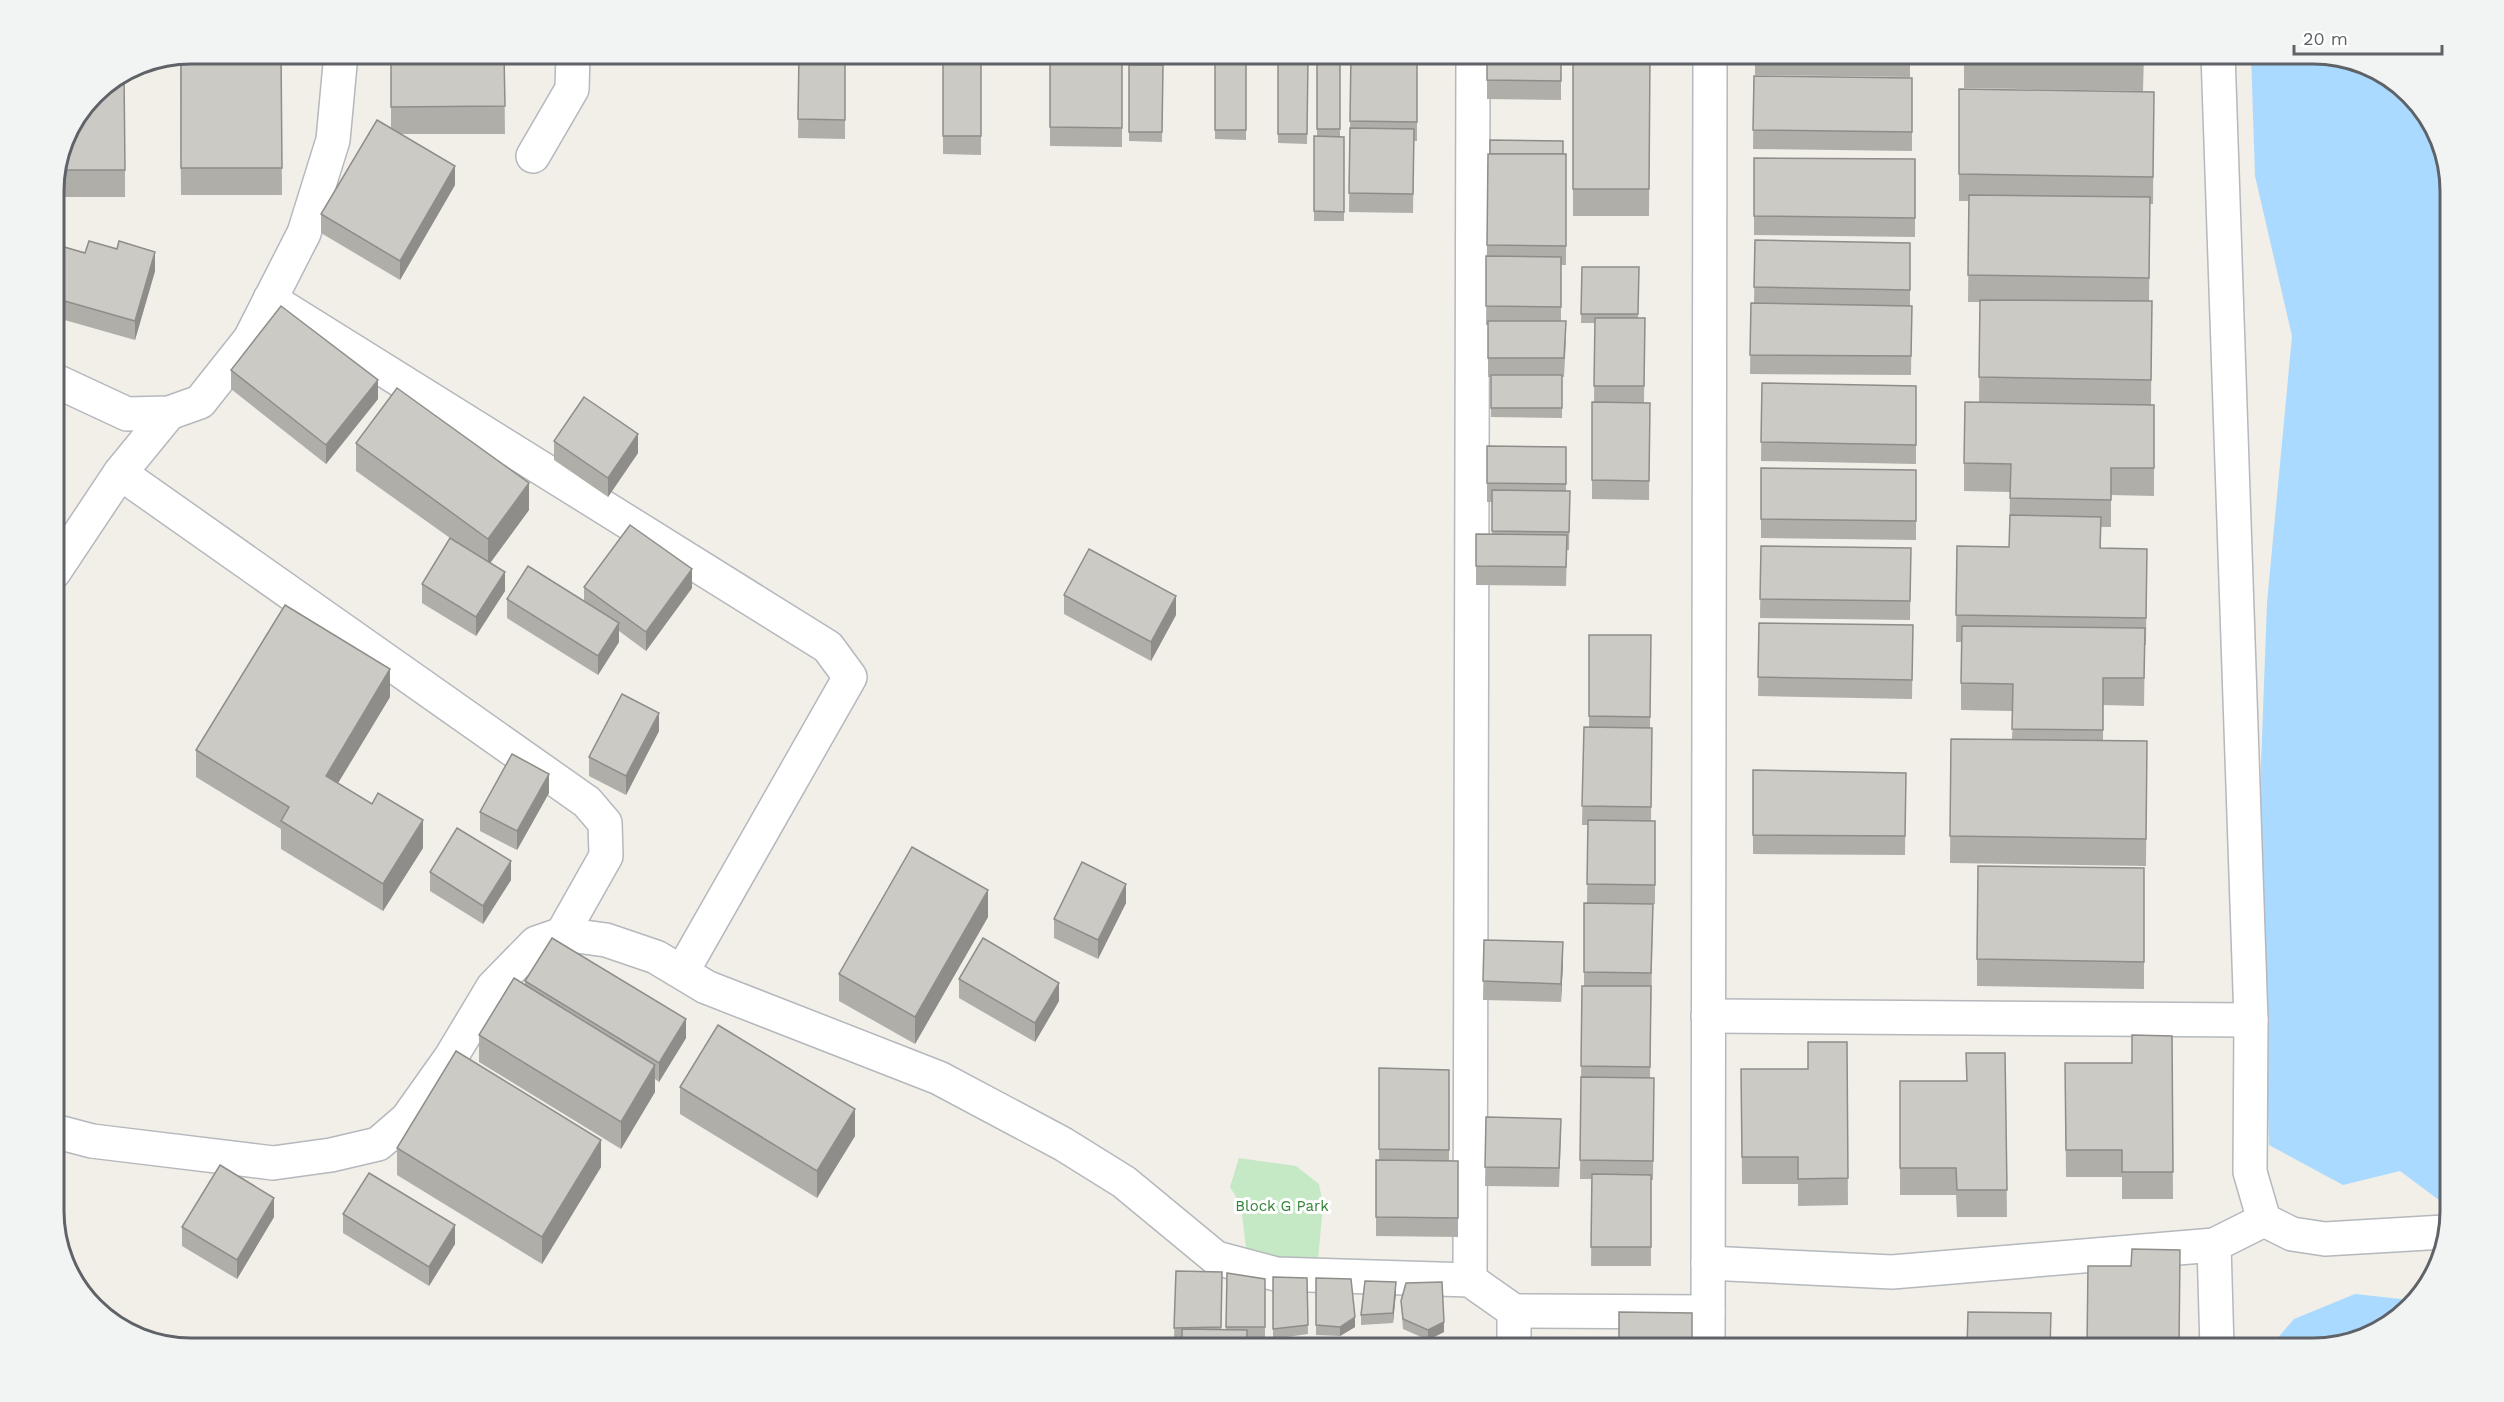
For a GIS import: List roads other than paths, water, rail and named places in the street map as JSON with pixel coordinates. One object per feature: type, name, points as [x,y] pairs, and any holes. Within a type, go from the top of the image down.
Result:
[{"type":"street","points":[[65,385],[128,414],[169,413],[200,402],[250,339],[304,233],[333,140],[340,64]]},
{"type":"street","points":[[533,156],[572,89],[573,64]]},
{"type":"street","points":[[1470,1280],[1473,64]]},
{"type":"street","points":[[1708,1338],[1710,64]]},
{"type":"street","points":[[2218,64],[2251,1020],[2250,1172],[2264,1220],[2292,1234],[2325,1239],[2437,1232]]},
{"type":"street","points":[[270,299],[828,647],[850,677],[682,972]]},
{"type":"street","points":[[65,556],[120,473],[169,413]]},
{"type":"street","points":[[120,473],[587,802],[605,823],[606,856],[562,934]]},
{"type":"street","points":[[65,1134],[92,1141],[273,1163],[331,1155],[378,1144],[407,1119],[451,1057],[493,987],[536,943],[562,934],[606,939],[656,957],[706,987],[939,1078],[1063,1144],[1124,1182],[1216,1258],[1276,1274],[1470,1280],[1514,1311],[1708,1312]]},
{"type":"street","points":[[1708,1016],[2251,1020]]},
{"type":"street","points":[[1708,1263],[1892,1272],[2214,1245],[2264,1220]]},
{"type":"street","points":[[2214,1245],[2217,1338]]},
{"type":"street","points":[[1514,1311],[1514,1338]]},
{"type":"water","points":[[2251,64],[2329,66],[2361,74],[2376,82],[2390,91],[2413,114],[2426,135],[2437,167],[2439,183],[2440,1201],[2400,1171],[2343,1185],[2269,1145],[2259,819],[2267,603],[2292,336],[2255,176]]},
{"type":"water","points":[[2355,1294],[2403,1299],[2376,1320],[2345,1333],[2312,1338],[2278,1338],[2294,1319]]},
{"type":"park label","name":"Block G Park","points":[[1282,1206]]}]
